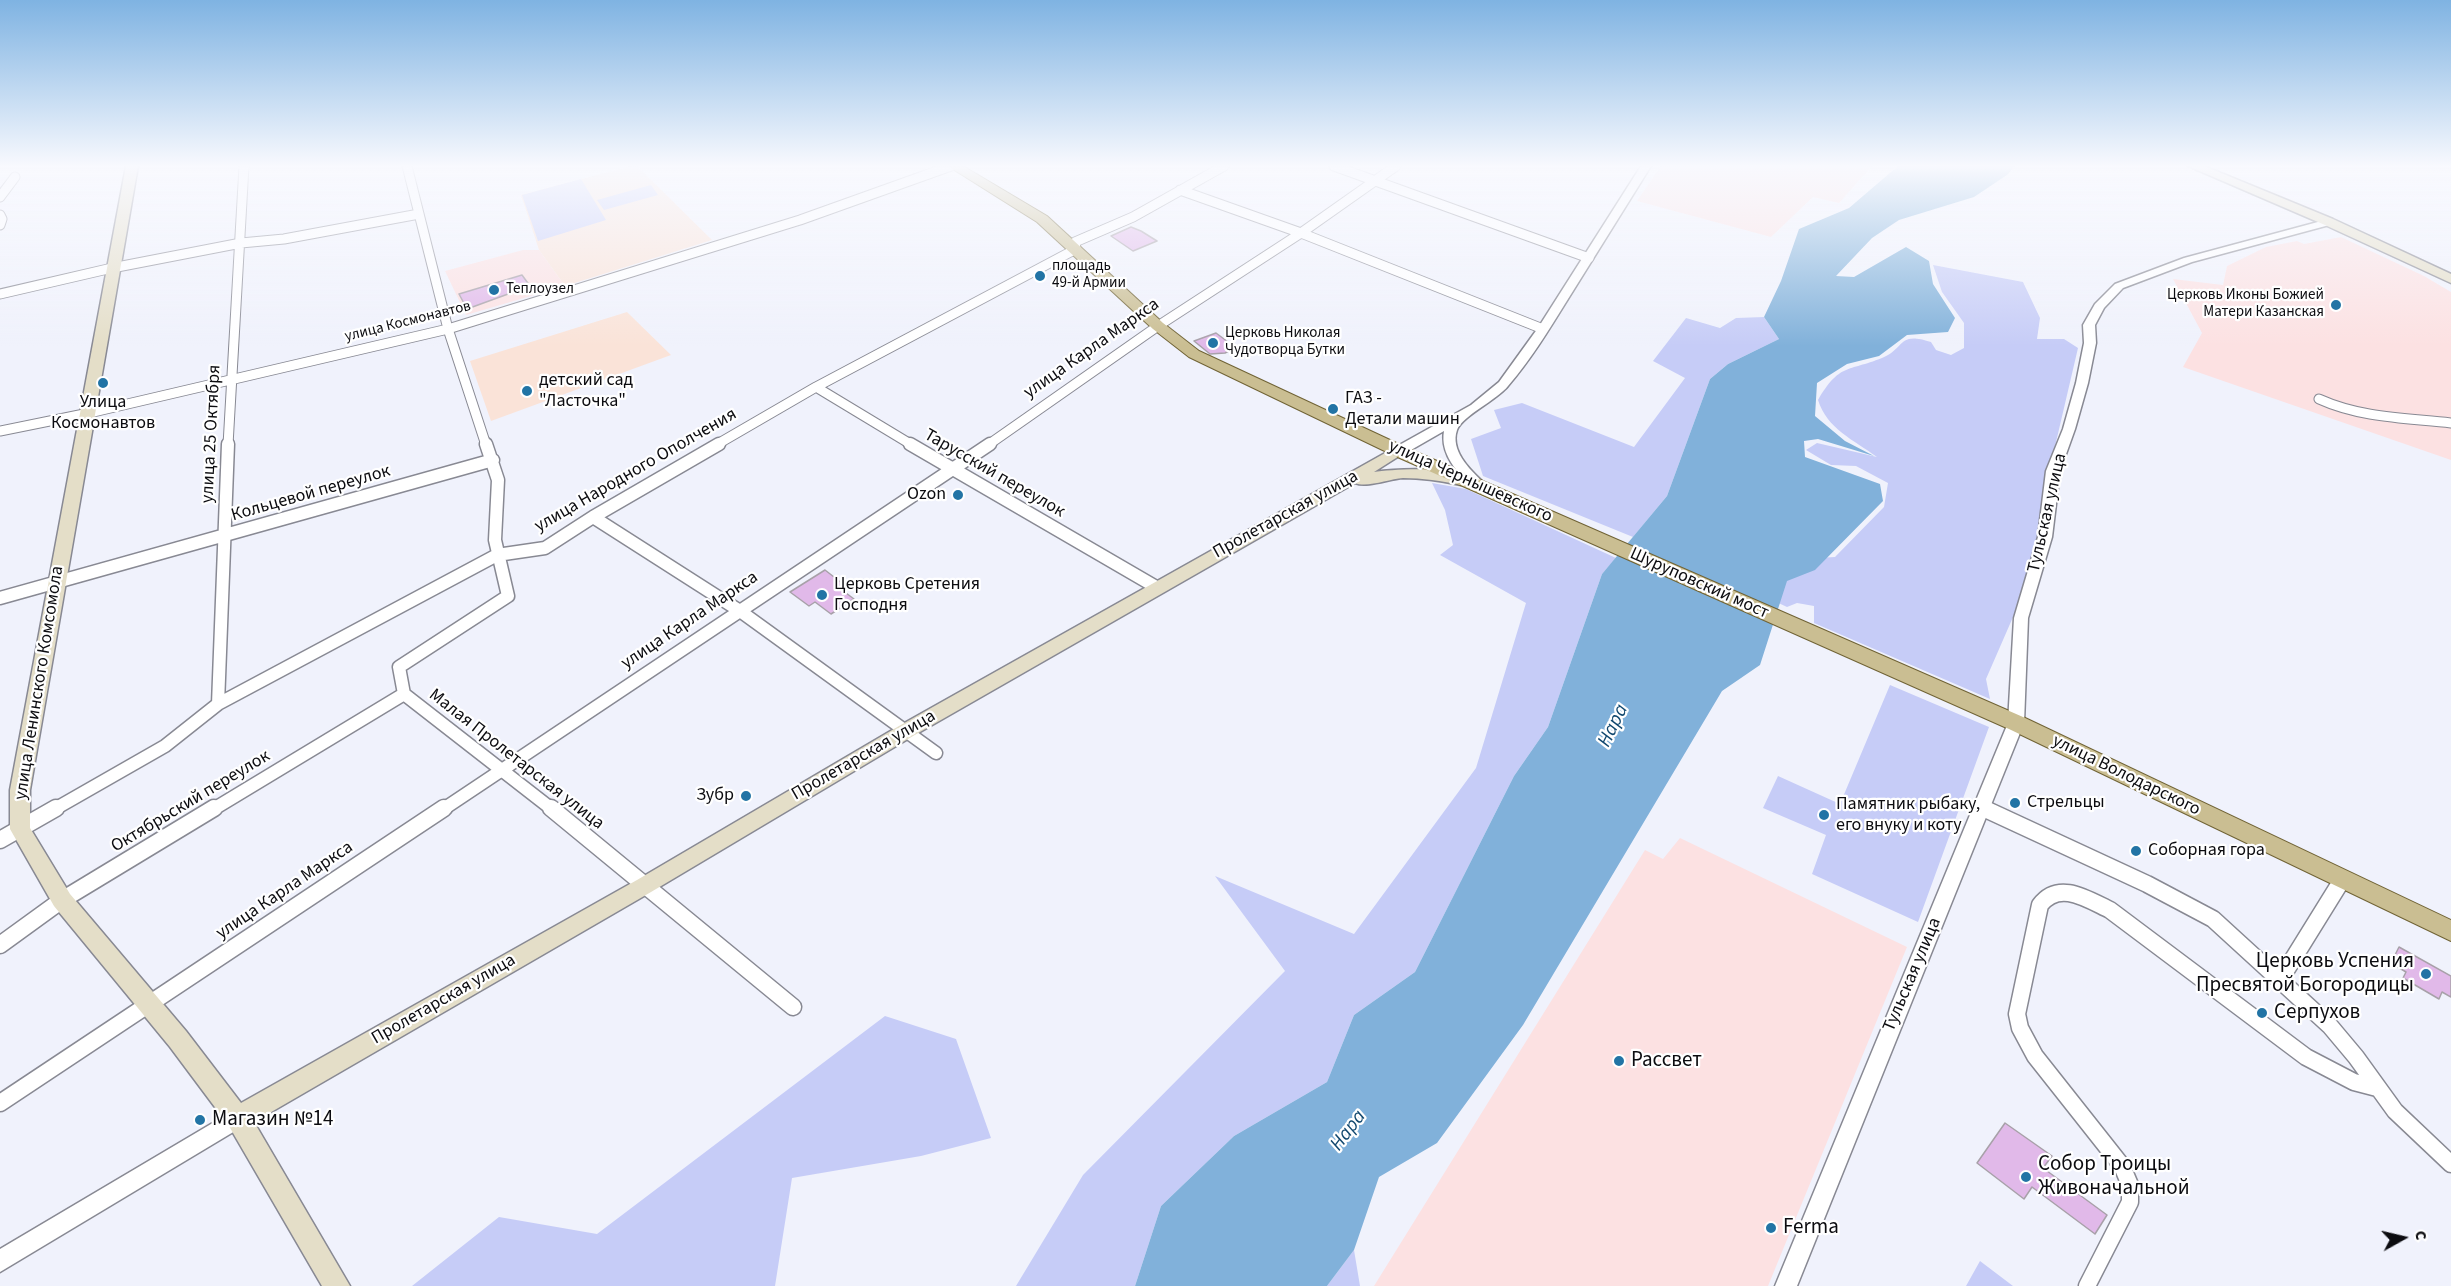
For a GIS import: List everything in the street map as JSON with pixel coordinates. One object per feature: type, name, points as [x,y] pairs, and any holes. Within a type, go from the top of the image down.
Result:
[{"type":"main road","name":"улица Ленинского Комсомола","points":[[20,829],[20,790],[89,413],[120,226]]},
{"type":"main road","name":"улица Чернышевского","points":[[1050,226],[1158,326],[1194,354],[1400,451],[1601,541]]},
{"type":"main road","points":[[2338,226],[2451,279]]},
{"type":"main road","name":"Пролетарская улица","points":[[238,1118],[644,886],[1156,587],[1400,451]]},
{"type":"main road","points":[[1336,487],[1374,476],[1401,472],[1434,474],[1477,484]]},
{"type":"main road","name":"Шуруповский мост","points":[[1601,541],[1798,627]]},
{"type":"main road","name":"улица Володарского","points":[[1798,627],[2016,723],[2451,931]]},
{"type":"main road","points":[[20,829],[62,900],[150,1005],[238,1118],[337,1286]]},
{"type":"street","name":"улица 25 Октября","points":[[218,704],[223,536],[242,226]]},
{"type":"street","points":[[0,294],[112,268],[241,243],[284,239],[354,226]]},
{"type":"street","name":"Малая Пролетарская улица","points":[[422,226],[448,329],[498,480],[495,540],[508,596],[399,667],[404,694],[503,769],[793,1007]]},
{"type":"street","name":"улица Космонавтов","points":[[0,431],[89,413],[448,329],[781,226]]},
{"type":"street","name":"улица Народного Ополчения","points":[[0,840],[165,746],[218,704],[497,555],[545,548],[593,517],[816,387],[1076,249],[1075,242],[1115,226]]},
{"type":"street","points":[[1281,226],[1542,329]]},
{"type":"street","name":"улица Карла Маркса","points":[[0,1103],[953,470],[1158,326],[1311,226]]},
{"type":"street","points":[[1498,226],[1589,258]]},
{"type":"street","name":"Пролетарская улица","points":[[1400,451],[1475,408],[1503,385],[1609,226]]},
{"type":"street","name":"Тульская улица","points":[[1786,1286],[2016,723],[2021,618],[2045,537],[2054,471],[2082,383],[2090,343],[2089,325],[2099,306],[2119,286],[2188,260],[2316,226]]},
{"type":"street","name":"Тарусский переулок","points":[[816,387],[953,470],[1156,587]]},
{"type":"street","points":[[2319,399],[2332,406],[2362,415],[2451,423]]},
{"type":"street","points":[[1458,418],[1450,431],[1450,443],[1463,469],[1477,484]]},
{"type":"street","name":"Кольцевой переулок","points":[[0,598],[493,460]]},
{"type":"street","points":[[593,517],[740,611],[936,753]]},
{"type":"street","name":"Октябрьский переулок","points":[[0,945],[62,900],[404,694]]},
{"type":"street","points":[[1982,808],[2147,884],[2213,919],[2330,1026],[2377,1088],[2416,1134],[2448,1162]]},
{"type":"street","points":[[2280,980],[2342,880]]},
{"type":"street","points":[[2087,1286],[2130,1202],[2130,1185],[2122,1166],[2035,1056],[2020,1028],[2017,1014],[2028,952],[2040,905],[2047,896],[2060,892],[2074,893],[2110,910],[2306,1058],[2354,1082],[2377,1088]]},
{"type":"street","name":"Пролетарская улица","points":[[0,1261],[238,1118]]},
{"type":"shaded area","points":[[531,226],[698,226],[712,240],[565,286],[539,250]]},
{"type":"shaded area","points":[[533,226],[587,226],[538,241]]},
{"type":"shaded area","points":[[1730,226],[1783,226],[1771,237]]},
{"type":"shaded area","points":[[2341,237],[2424,276],[2451,292],[2451,460],[2183,367],[2202,333],[2173,279],[2223,285],[2227,266],[2266,247],[2297,241],[2304,244]]},
{"type":"shaded area","points":[[523,250],[539,250],[565,286],[466,315],[445,271]]},
{"type":"shaded area","points":[[1933,265],[2023,282],[2040,318],[2037,339],[2064,339],[2078,348],[2042,502],[2039,545],[2020,601],[1986,679],[1990,699],[1814,623],[1814,606],[1797,603],[1787,607],[1753,591],[1799,559],[1835,557],[1884,507],[1888,483],[1856,466],[1831,465],[1806,450],[1817,443],[1877,457],[1842,433],[1828,419],[1818,400],[1832,380],[1845,370],[1882,358],[1912,338],[1931,342],[1936,350],[1951,355],[1964,348],[1964,323],[1942,292]]},
{"type":"shaded area","name":"детский сад \"Ласточка\"","points":[[627,312],[671,355],[491,421],[470,361]]},
{"type":"shaded area","points":[[1764,317],[1779,339],[1728,364],[1710,379],[1667,496],[1633,537],[1483,476],[1471,439],[1501,428],[1494,410],[1522,403],[1634,447],[1685,378],[1653,361],[1686,318],[1720,328],[1736,318]]},
{"type":"shaded area","points":[[1432,483],[1466,489],[1616,558],[1602,574],[1548,727],[1514,776],[1415,972],[1354,1015],[1327,1082],[1234,1136],[1161,1206],[1135,1286],[1016,1286],[1083,1175],[1285,971],[1215,876],[1354,934],[1476,768],[1526,603],[1440,555],[1453,545],[1445,510]]},
{"type":"shaded area","points":[[1890,685],[1989,727],[1918,922],[1812,874],[1826,835],[1763,808],[1778,776],[1840,804]]},
{"type":"shaded area","points":[[1680,838],[1907,947],[1768,1286],[1374,1286],[1645,850],[1663,859]]},
{"type":"shaded area","points":[[885,1016],[956,1039],[991,1138],[921,1156],[792,1178],[775,1286],[412,1286],[499,1217],[597,1234]]},
{"type":"shaded area","points":[[1354,1250],[1360,1286],[1327,1286]]},
{"type":"shaded area","points":[[1980,1261],[2013,1286],[1966,1286]]},
{"type":"water","name":"Нара","points":[[1806,226],[1890,226],[1872,238],[1836,276],[1854,277],[1906,247],[1929,261],[1933,284],[1955,318],[1948,332],[1907,335],[1879,356],[1847,364],[1817,383],[1815,416],[1845,441],[1874,456],[1818,439],[1804,441],[1805,457],[1880,484],[1883,501],[1815,570],[1787,581],[1760,665],[1722,691],[1523,1025],[1437,1143],[1379,1177],[1354,1250],[1327,1286],[1135,1286],[1161,1206],[1234,1136],[1327,1082],[1354,1015],[1415,972],[1514,776],[1548,727],[1602,574],[1667,496],[1710,379],[1728,364],[1779,339],[1764,317],[1781,281],[1799,229]]},
{"type":"building","points":[[1131,227],[1157,241],[1133,251],[1111,236]]},
{"type":"building","name":"Теплоузел","points":[[522,275],[530,286],[467,309],[459,294]]},
{"type":"building","name":"Церковь Николая Чудотворца Бутки","points":[[1216,333],[1228,342],[1229,351],[1210,354],[1194,341]]},
{"type":"building","name":"Церковь Сретения Господня","points":[[825,570],[843,584],[838,587],[854,599],[831,614],[815,602],[809,606],[790,592]]},
{"type":"building","name":"Церковь Успения Пресвятой Богородицы","points":[[2399,947],[2451,976],[2451,997],[2442,992],[2439,999],[2403,978],[2406,972],[2391,963]]},
{"type":"building","name":"Собор Троицы Живоначальной","points":[[2005,1123],[2052,1156],[2043,1168],[2107,1215],[2095,1234],[2032,1187],[2024,1199],[1977,1163]]},
{"type":"place","name":"площадь 49-й Армии","points":[[1040,276]]},
{"type":"place","name":"Теплоузел","points":[[494,290]]},
{"type":"place","name":"Церковь Иконы Божией Матери Казанская","points":[[2336,305]]},
{"type":"place","name":"Церковь Николая Чудотворца Бутки","points":[[1213,343]]},
{"type":"place","name":"Улица Космонавтов","points":[[103,383]]},
{"type":"place","name":"детский сад \"Ласточка\"","points":[[527,391]]},
{"type":"place","name":"ГАЗ - Детали машин","points":[[1333,409]]},
{"type":"place","name":"Ozon","points":[[958,495]]},
{"type":"place","name":"Церковь Сретения Господня","points":[[822,595]]},
{"type":"place","name":"Зубр","points":[[746,796]]},
{"type":"place","name":"Стрельцы","points":[[2015,803]]},
{"type":"place","name":"Памятник рыбаку, его внуку и коту","points":[[1824,815]]},
{"type":"place","name":"Соборная гора","points":[[2136,851]]},
{"type":"place","name":"Церковь Успения Пресвятой Богородицы","points":[[2426,974]]},
{"type":"place","name":"Серпухов","points":[[2262,1013]]},
{"type":"place","name":"Рассвет","points":[[1619,1061]]},
{"type":"place","name":"Магазин №14","points":[[200,1120]]},
{"type":"place","name":"Собор Троицы Живоначальной","points":[[2026,1177]]},
{"type":"place","name":"Ferma","points":[[1771,1228]]}]
